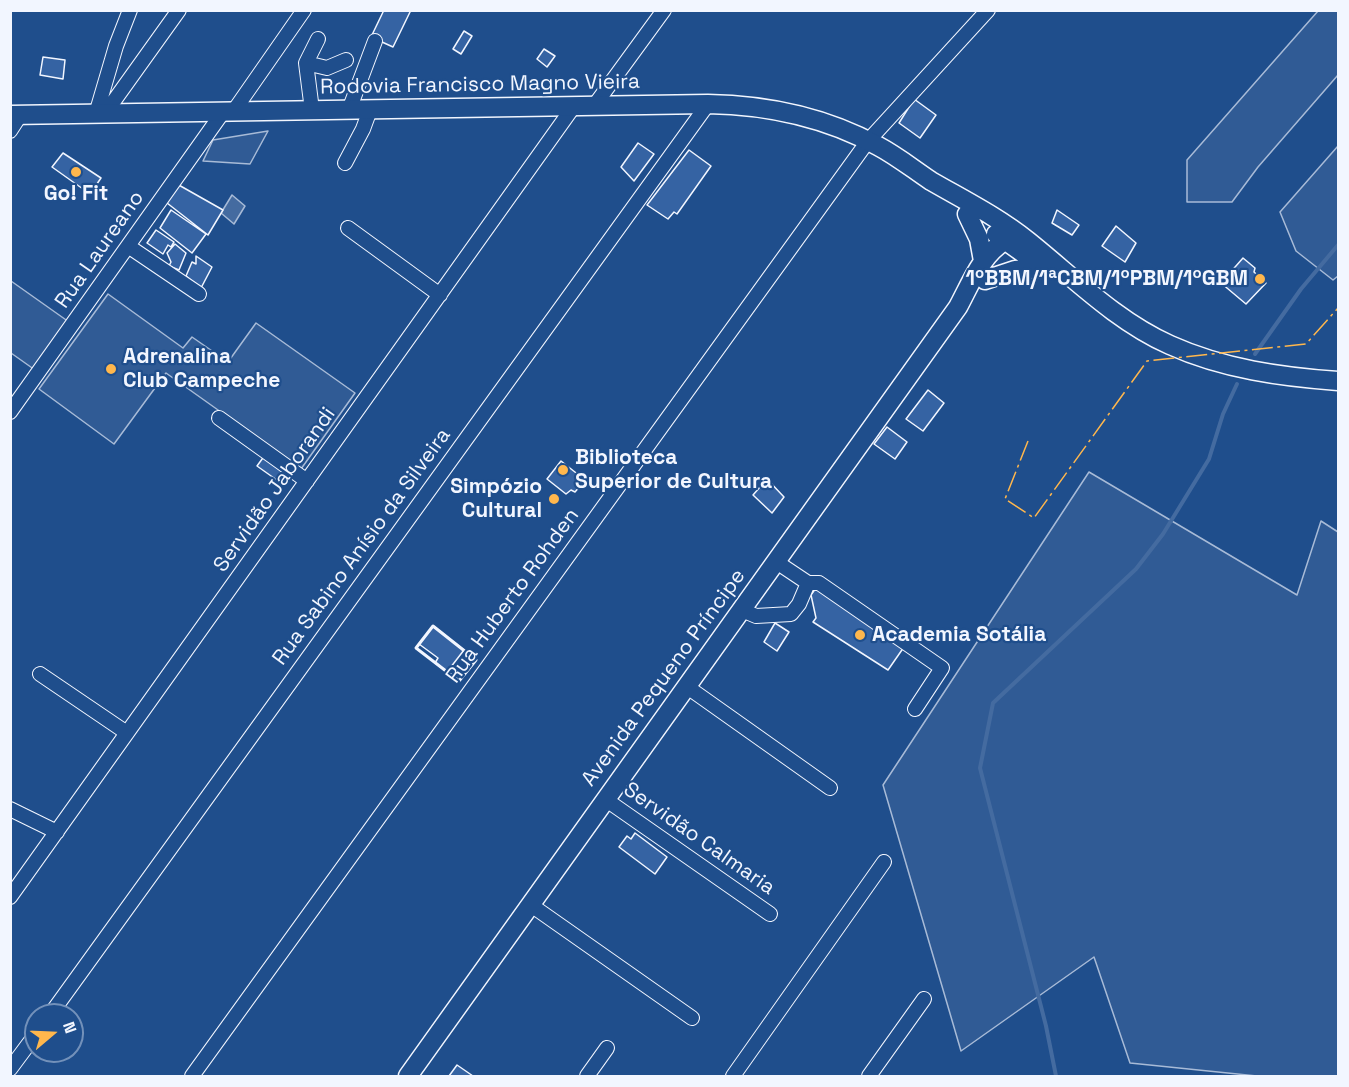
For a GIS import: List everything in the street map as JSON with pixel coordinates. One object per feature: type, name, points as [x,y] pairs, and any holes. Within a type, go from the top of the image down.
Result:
[{"type":"main road","name":"Rodovia Francisco Magno Vieira","points":[[16,115],[708,104],[762,107],[823,122],[868,141],[967,200],[1044,268],[1096,298]]},
{"type":"main road","name":"Rodovia Francisco Magno Vieira","points":[[932,181],[968,214],[1009,235],[1150,334],[1191,354],[1252,370],[1338,381]]},
{"type":"main road","points":[[968,214],[979,239],[982,261]]},
{"type":"main road","name":"Avenida Pequeno Príncipe","points":[[958,307],[982,261],[1009,235]]},
{"type":"main road","name":"Avenida Pequeno Príncipe","points":[[408,1077],[958,307],[984,280],[1003,252],[1009,235]]},
{"type":"main road","points":[[984,280],[1014,270],[1044,268]]},
{"type":"street","points":[[101,113],[113,54],[130,10]]},
{"type":"street","points":[[101,113],[179,10]]},
{"type":"street","name":"Rua Laureano","points":[[10,412],[128,246],[304,10]]},
{"type":"street","points":[[648,30],[656,10]]},
{"type":"street","points":[[594,106],[664,10]]},
{"type":"street","name":"Rua Huberto Rohden","points":[[192,1077],[868,141],[988,10]]},
{"type":"street","points":[[312,111],[306,63],[318,39]]},
{"type":"street","points":[[349,110],[375,41]]},
{"type":"street","points":[[306,63],[327,68],[345,60]]},
{"type":"street","name":"Rua Sabino Anísio da Silveira","points":[[59,1003],[708,104]]},
{"type":"street","name":"Servidão Jaborandi","points":[[10,897],[574,106]]},
{"type":"street","points":[[345,163],[370,110]]},
{"type":"street","points":[[10,131],[16,115]]},
{"type":"street","points":[[348,228],[440,294]]},
{"type":"street","points":[[128,246],[199,294]]},
{"type":"street","points":[[219,418],[307,481]]},
{"type":"street","points":[[775,561],[808,583],[819,583],[942,668],[915,709]]},
{"type":"street","points":[[742,610],[756,616],[791,614],[799,604],[808,583]]},
{"type":"street","points":[[40,674],[127,733]]},
{"type":"street","points":[[686,686],[830,788]]},
{"type":"street","name":"Servidão Calmaria","points":[[605,799],[770,914]]},
{"type":"street","points":[[10,810],[57,832]]},
{"type":"street","points":[[733,1077],[884,862]]},
{"type":"street","points":[[531,905],[692,1018]]},
{"type":"street","points":[[869,1077],[924,999]]},
{"type":"street","points":[[587,1077],[607,1048]]},
{"type":"street","points":[[10,1069],[24,1050]]},
{"type":"shaded area","points":[[1318,11],[1338,11],[1338,75],[1258,167],[1232,202],[1187,202],[1187,160]]},
{"type":"shaded area","points":[[268,131],[250,164],[203,161],[213,140]]},
{"type":"shaded area","points":[[1338,146],[1338,276],[1333,280],[1296,251],[1280,212]]},
{"type":"shaded area","points":[[232,195],[245,206],[234,224],[221,213]]},
{"type":"shaded area","points":[[11,281],[69,322],[35,370],[11,353]]},
{"type":"shaded area","points":[[108,294],[183,348],[192,337],[228,362],[256,323],[355,393],[301,469],[166,373],[114,444],[39,389]]},
{"type":"shaded area","points":[[1089,472],[1297,595],[1321,521],[1338,532],[1338,1076],[1257,1076],[1130,1063],[1094,957],[961,1051],[883,785]]},
{"type":"building","points":[[384,10],[411,10],[393,47],[371,37]]},
{"type":"building","points":[[464,31],[472,36],[461,54],[453,49]]},
{"type":"building","points":[[544,49],[555,56],[547,67],[537,59]]},
{"type":"building","points":[[43,57],[65,60],[63,79],[40,75]]},
{"type":"building","points":[[914,99],[936,115],[920,138],[899,123]]},
{"type":"building","points":[[638,143],[654,154],[634,181],[621,167]]},
{"type":"building","points":[[689,150],[711,166],[677,214],[674,212],[668,219],[647,205]]},
{"type":"building","name":"Go! Fit","points":[[63,153],[101,178],[90,194],[52,167]]},
{"type":"building","points":[[177,184],[223,210],[208,235],[167,203]]},
{"type":"building","points":[[171,210],[206,234],[192,253],[160,228]]},
{"type":"building","points":[[1057,210],[1079,225],[1072,235],[1052,223]]},
{"type":"building","points":[[1116,226],[1136,243],[1125,262],[1102,246]]},
{"type":"building","points":[[156,230],[174,242],[171,247],[168,245],[163,254],[147,243]]},
{"type":"building","points":[[175,244],[186,253],[179,270],[169,266],[171,262],[167,253]]},
{"type":"building","points":[[196,256],[212,267],[201,288],[186,276],[192,262],[196,264]]},
{"type":"building","points":[[1243,258],[1255,268],[1254,272],[1266,283],[1246,304],[1221,283]]},
{"type":"building","points":[[928,390],[944,403],[923,431],[906,419]]},
{"type":"building","points":[[887,427],[907,442],[895,459],[874,444]]},
{"type":"building","points":[[265,455],[289,472],[281,483],[257,466]]},
{"type":"building","name":"Biblioteca Superior de Cultura","points":[[561,461],[585,480],[575,492],[571,490],[566,494],[547,479]]},
{"type":"building","points":[[767,479],[784,497],[772,513],[753,495]]},
{"type":"building","name":"Academia Sotália","points":[[818,585],[904,647],[888,670],[813,622],[816,618],[811,595]]},
{"type":"building","points":[[775,623],[789,632],[777,651],[764,642]]},
{"type":"building","points":[[433,626],[464,650],[447,672],[435,663],[438,658],[419,644]]},
{"type":"building","points":[[635,833],[667,857],[655,874],[619,847],[627,836],[631,839]]},
{"type":"building","points":[[457,1065],[473,1076],[449,1076]]},
{"type":"waterway","points":[[1255,354],[1301,289],[1338,245]]},
{"type":"waterway","points":[[1056,1076],[1046,1026],[980,768],[993,703],[1136,569],[1163,534],[1209,459],[1223,414],[1237,384]]},
{"type":"wall","points":[[433,626],[476,660],[459,681],[416,648],[433,626]]},
{"type":"power","points":[[1028,441],[1005,499],[1034,518],[1147,361],[1306,344],[1338,308]]},
{"type":"place","name":"Go! Fit","points":[[76,172]]},
{"type":"place","name":"1ºBBM/1ªCBM/1ºPBM/1ºGBM","points":[[1260,279]]},
{"type":"place","name":"Adrenalina Club Campeche","points":[[111,369]]},
{"type":"place","name":"Biblioteca Superior de Cultura","points":[[563,470]]},
{"type":"place","name":"Simpózio Cultural","points":[[554,499]]},
{"type":"place","name":"Academia Sotália","points":[[860,635]]}]
